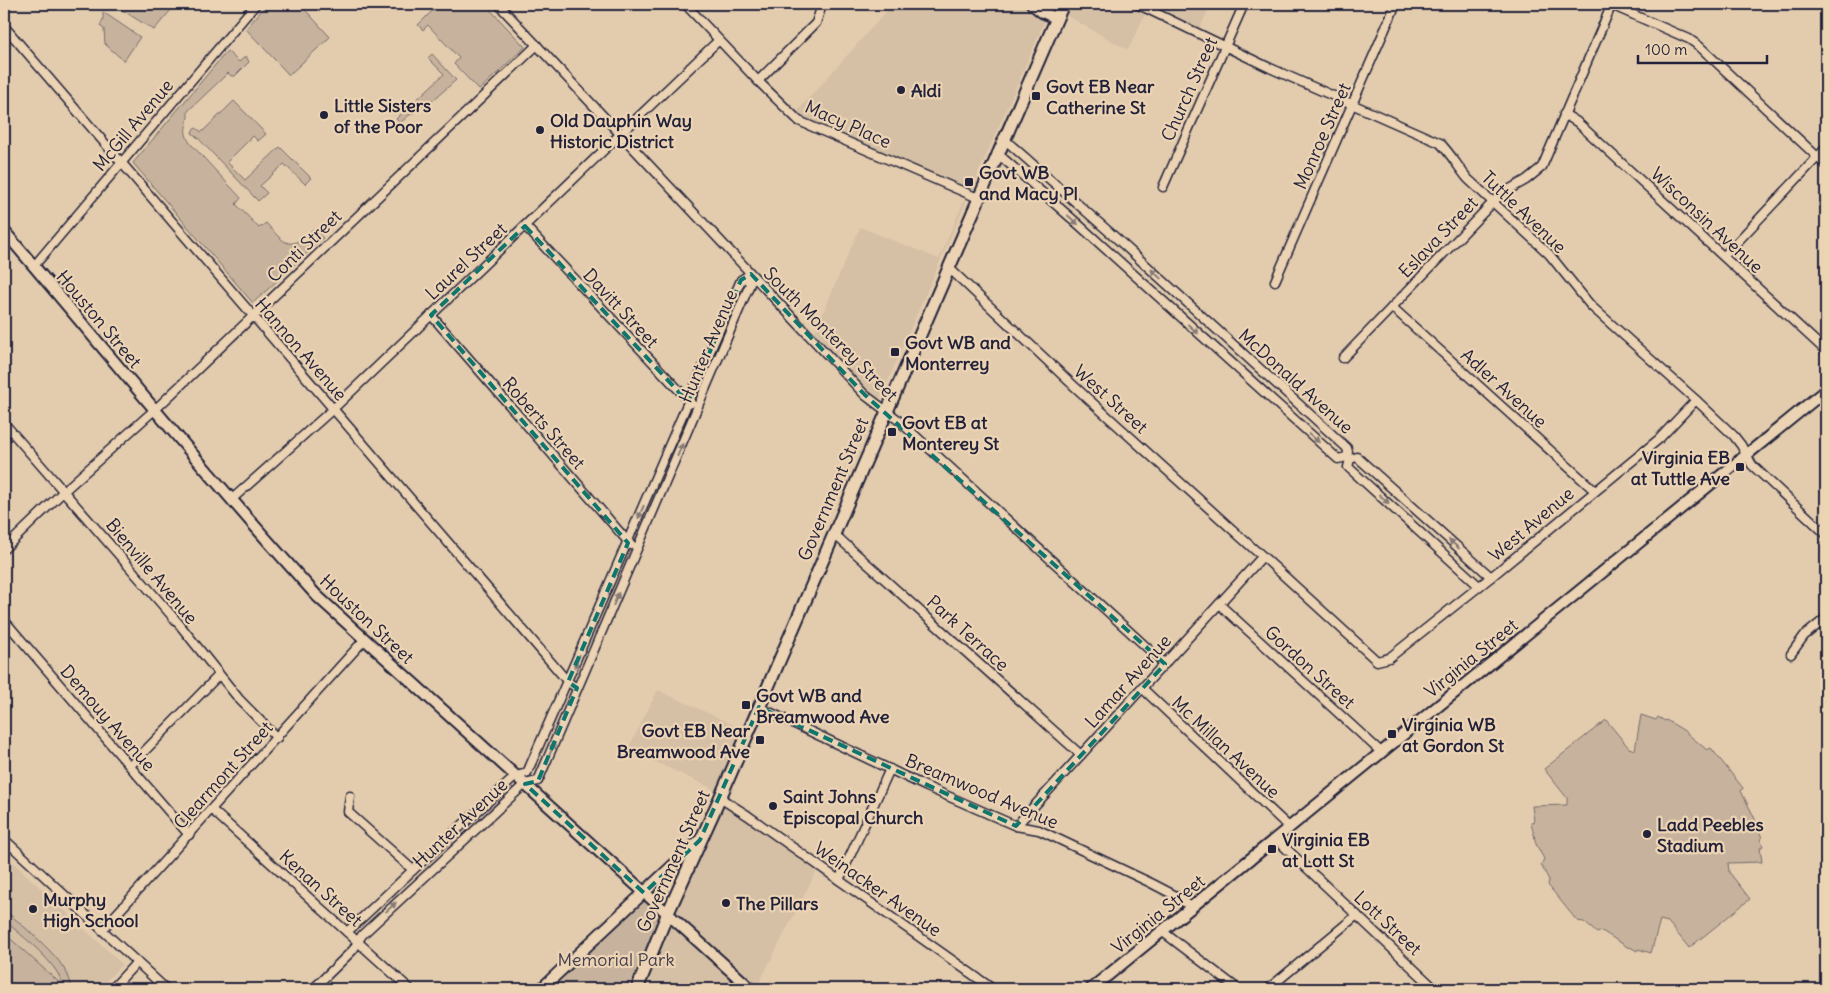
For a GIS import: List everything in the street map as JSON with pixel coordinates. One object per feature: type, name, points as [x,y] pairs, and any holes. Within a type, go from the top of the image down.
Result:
[{"type":"main road","name":"Government Street","points":[[637,989],[667,915],[720,798],[1063,4]]},
{"type":"street","name":"McGill Avenue","points":[[34,266],[256,4]]},
{"type":"street","name":"South Monterey Street","points":[[498,4],[749,276],[866,395],[897,419],[1165,664]]},
{"type":"street","points":[[1032,4],[1042,12],[1056,18]]},
{"type":"street","name":"Tuttle Avenue","points":[[1137,4],[1224,47],[1440,143],[1451,153],[1468,179],[1550,254],[1591,306],[1734,436],[1752,465],[1826,534]]},
{"type":"street","name":"Church Street","points":[[1163,187],[1244,4]]},
{"type":"street","name":"Monroe Street","points":[[1275,280],[1396,4]]},
{"type":"street","points":[[1611,4],[1694,43],[1826,164]]},
{"type":"street","name":"Eslava Street","points":[[1343,358],[1501,194],[1526,180],[1542,168],[1611,4]]},
{"type":"street","name":"Macy Place","points":[[688,5],[758,81],[799,121],[978,198]]},
{"type":"street","points":[[758,81],[816,23],[821,8]]},
{"type":"street","name":"Hannon Avenue","points":[[4,26],[568,682],[577,688]]},
{"type":"street","name":"Laurel Street","points":[[231,500],[333,409],[719,40]]},
{"type":"street","name":"Conti Street","points":[[4,549],[64,491],[154,410],[537,45]]},
{"type":"street","name":"Wisconsin Avenue","points":[[1564,114],[1577,122],[1826,351]]},
{"type":"street","name":"McDonald Avenue","points":[[997,153],[1084,229],[1338,459],[1347,457],[1347,448],[1004,138]]},
{"type":"street","points":[[1724,256],[1826,148]]},
{"type":"street","name":"Davitt Street","points":[[525,226],[688,402],[698,408]]},
{"type":"street","name":"Houston Street","points":[[4,231],[231,500],[317,596],[667,915],[751,989]]},
{"type":"street","name":"West Street","points":[[948,267],[1074,386],[1378,661]]},
{"type":"street","name":"Hunter Avenue","points":[[313,989],[354,950],[362,935],[524,784],[538,781],[750,284],[749,276],[741,280],[527,773],[516,776],[347,932]]},
{"type":"street","name":"Adler Avenue","points":[[1392,307],[1595,491]]},
{"type":"street","name":"Roberts Street","points":[[431,315],[628,543],[637,549]]},
{"type":"street","name":"Virginia Street","points":[[1092,989],[1826,390]]},
{"type":"street","name":"West Avenue","points":[[1378,661],[1389,658],[1491,577],[1659,439],[1696,400]]},
{"type":"street","name":"Bienville Avenue","points":[[4,423],[179,624],[219,675],[262,724],[277,738]]},
{"type":"street","name":"McDonald Avenue","points":[[1479,586],[1348,466],[1350,459],[1357,457],[1491,577]]},
{"type":"street","name":"Park Terrace","points":[[834,534],[1082,755]]},
{"type":"street","name":"Lamar Avenue","points":[[1016,826],[1219,604],[1258,553]]},
{"type":"street","name":"Gordon Street","points":[[1219,604],[1381,752]]},
{"type":"street","points":[[1791,654],[1804,636],[1826,618]]},
{"type":"street","name":"Demouy Avenue","points":[[4,620],[189,835]]},
{"type":"street","name":"Clearmont Street","points":[[102,930],[364,640]]},
{"type":"street","points":[[130,766],[219,675]]},
{"type":"street","name":"Mc Millan Avenue","points":[[1142,688],[1290,828]]},
{"type":"street","name":"Breamwood Avenue","points":[[758,707],[1016,826],[1039,830],[1048,834],[1151,883],[1178,897],[1192,908]]},
{"type":"street","points":[[839,880],[890,769]]},
{"type":"street","points":[[350,796],[348,812],[412,870]]},
{"type":"street","name":"Weinacker Avenue","points":[[720,798],[747,815],[993,989]]},
{"type":"street","name":"Kenan Street","points":[[212,810],[410,989]]},
{"type":"street","points":[[4,839],[166,989]]},
{"type":"street","name":"Lott Street","points":[[1276,839],[1435,989]]},
{"type":"street","points":[[541,989],[700,840]]},
{"type":"street","points":[[1268,989],[1357,915]]},
{"type":"street","points":[[1163,932],[1238,989]]},
{"type":"street","points":[[112,989],[137,962]]},
{"type":"highlighted area","points":[[525,226],[688,402],[741,280],[751,274],[865,395],[1165,664],[1016,826],[759,707],[700,840],[644,893],[525,784],[538,781],[577,688],[568,682],[628,543],[431,315]]},
{"type":"shaded area","points":[[893,4],[1150,4],[1128,50],[1051,7],[879,401],[813,336],[860,227],[939,259],[969,189],[795,114]]},
{"type":"shaded area","points":[[1152,4],[1211,4],[1200,28]]},
{"type":"shaded area","points":[[658,690],[753,734],[722,804],[817,870],[756,989],[645,989],[719,809],[713,789],[628,749]]},
{"type":"shaded area","name":"Murphy High School","points":[[4,854],[122,964],[99,989],[4,989]]},
{"type":"green space","points":[[122,4],[176,4],[154,30],[122,10]]},
{"type":"green space","points":[[267,4],[300,4],[330,37],[289,75],[246,29]]},
{"type":"green space","points":[[439,4],[485,4],[525,47],[479,90],[454,64],[459,58],[428,25],[423,30],[418,25]]},
{"type":"green space","points":[[103,12],[140,37],[124,61],[105,44],[104,29],[100,26]]},
{"type":"green space","points":[[227,51],[239,62],[246,56],[249,62],[235,76],[231,76],[228,73],[188,111],[187,138],[241,198],[236,204],[259,228],[266,223],[283,241],[288,243],[298,241],[313,229],[323,238],[253,303],[133,163]]},
{"type":"green space","points":[[432,54],[456,80],[431,102],[400,123],[396,119],[444,74],[428,58]]},
{"type":"green space","points":[[234,101],[266,134],[258,141],[253,136],[227,162],[245,180],[280,147],[311,178],[305,184],[284,164],[260,186],[267,193],[258,201],[192,133],[196,128],[202,132]]},
{"type":"green space","name":"Ladd Peebles Stadium","points":[[1641,715],[1656,720],[1658,717],[1666,720],[1683,730],[1707,750],[1711,748],[1743,788],[1741,791],[1754,817],[1763,846],[1760,848],[1762,862],[1728,863],[1729,872],[1750,899],[1689,948],[1668,922],[1660,920],[1651,953],[1629,948],[1602,931],[1597,933],[1584,922],[1577,921],[1548,885],[1549,880],[1541,865],[1544,859],[1536,844],[1531,822],[1534,821],[1532,806],[1567,805],[1567,798],[1544,769],[1606,720],[1629,748],[1635,750]]},
{"type":"green space","name":"Memorial Park","points":[[644,893],[667,915],[637,989],[541,989]]},
{"type":"green space","points":[[4,909],[55,956],[69,978],[72,989],[64,989],[56,970],[40,952],[4,920]]},
{"type":"green space","points":[[4,933],[62,985],[58,989],[4,989]]},
{"type":"place","name":"Aldi","points":[[901,90]]},
{"type":"place","name":"Govt EB Near Catherine St","points":[[1036,96]]},
{"type":"place","name":"Little Sisters of the Poor","points":[[324,115]]},
{"type":"place","name":"Old Dauphin Way Historic District","points":[[540,130]]},
{"type":"place","name":"Govt WB and Macy Pl","points":[[969,182]]},
{"type":"place","name":"Govt WB and Monterrey","points":[[895,352]]},
{"type":"place","name":"Govt EB at Monterey St","points":[[892,432]]},
{"type":"place","name":"Virginia EB at Tuttle Ave","points":[[1740,467]]},
{"type":"place","name":"Govt WB and Breamwood Ave","points":[[746,705]]},
{"type":"place","name":"Virginia WB at Gordon St","points":[[1392,734]]},
{"type":"place","name":"Govt EB Near Breamwood Ave","points":[[760,740]]},
{"type":"place","name":"Saint Johns Episcopal Church","points":[[773,806]]},
{"type":"place","name":"Ladd Peebles Stadium","points":[[1647,834]]},
{"type":"place","name":"Virginia EB at Lott St","points":[[1272,849]]},
{"type":"place","name":"The Pillars","points":[[726,903]]},
{"type":"place","name":"Murphy High School","points":[[33,909]]}]
